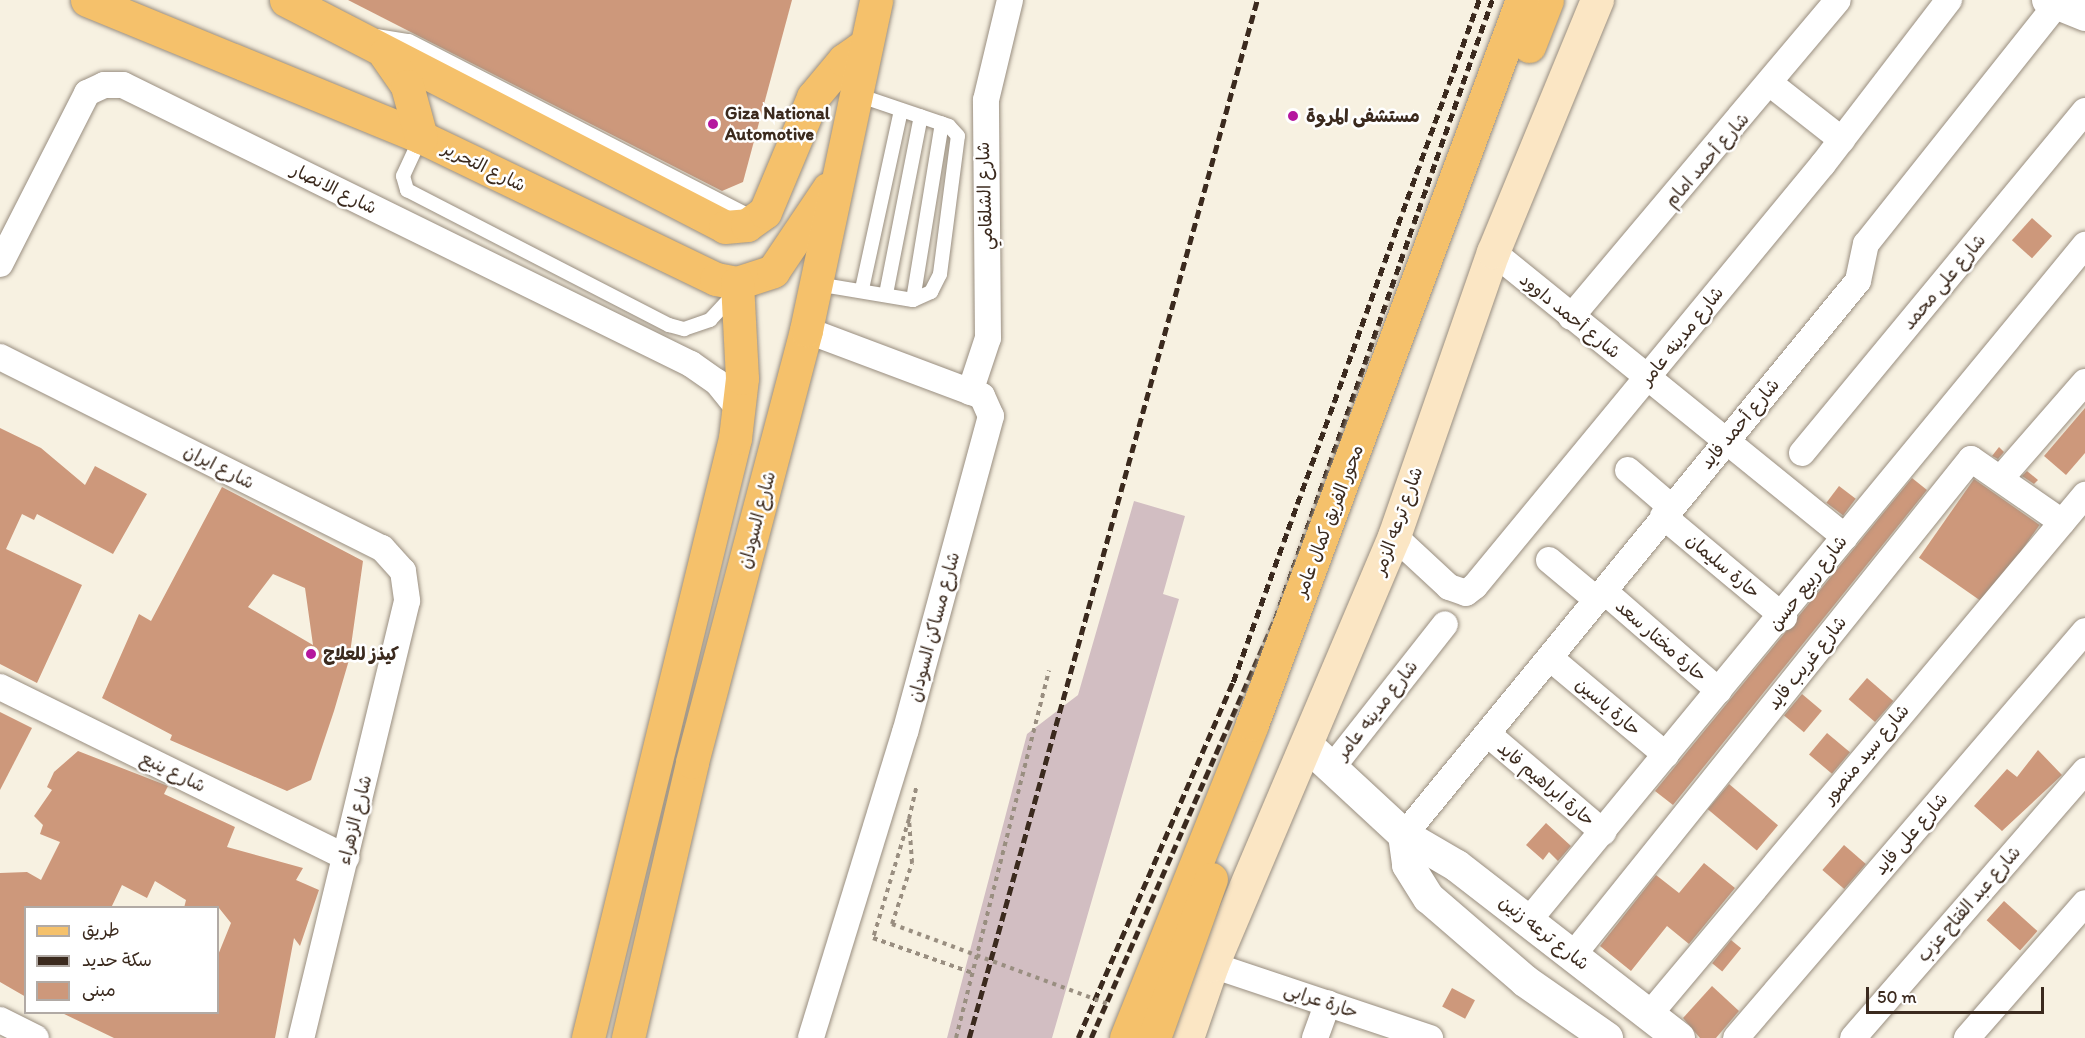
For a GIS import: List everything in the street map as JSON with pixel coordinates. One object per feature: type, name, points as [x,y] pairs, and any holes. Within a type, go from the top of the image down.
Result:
[{"type":"main road","points":[[286,0],[371,45],[490,95],[609,156],[714,224],[736,227],[802,184],[836,177]]},
{"type":"main road","name":"محور الفريق كمال عامر","points":[[1124,1023],[1261,702],[1522,0]]},
{"type":"main road","name":"محور الفريق كمال عامر","points":[[1154,1038],[1546,0]]},
{"type":"main road","name":"شارع ترعه الزمر","points":[[1187,1038],[1212,965],[1308,746],[1394,536],[1493,252],[1597,0]]},
{"type":"main road","name":"شارع التحرير","points":[[98,2],[421,137],[699,272],[736,283]]},
{"type":"main road","points":[[765,210],[813,97],[844,60],[866,17]]},
{"type":"main road","name":"شارع السودان","points":[[628,1038],[692,762],[817,284],[836,177],[854,94],[866,17]]},
{"type":"main road","points":[[371,45],[407,86],[421,137]]},
{"type":"main road","points":[[588,1038],[739,409],[736,283],[773,271],[787,257],[836,177]]},
{"type":"street","name":"شارع الشلقامي","points":[[970,392],[984,355],[989,318],[986,100],[1010,0]]},
{"type":"street","name":"شارع أحمد امام","points":[[1571,317],[1772,85],[1838,0]]},
{"type":"street","name":"شارع مدينه عامر","points":[[1394,536],[1449,587],[1466,593],[1647,379],[1842,140],[1949,0]]},
{"type":"street","name":"شارع أحمد فايد","points":[[1404,835],[1489,735],[1667,511],[1858,281],[1866,244],[2063,5]]},
{"type":"street","name":"شارع الانصار","points":[[0,264],[87,93],[104,85],[123,85],[691,364],[717,382],[739,409]]},
{"type":"street","points":[[1772,85],[1842,140]]},
{"type":"street","name":"شارع على محمد","points":[[1802,453],[2085,111]]},
{"type":"street","name":"شارع ربيع حسن","points":[[1529,920],[1719,691],[1784,617],[1845,537],[2085,244]]},
{"type":"street","name":"شارع أحمد داوود","points":[[1493,252],[1845,537]]},
{"type":"street","name":"شارع مساكن السودان","points":[[806,330],[970,392],[989,404],[991,416],[905,732],[811,1038]]},
{"type":"street","name":"شارع ايران","points":[[0,357],[382,548],[403,571],[407,601]]},
{"type":"street","points":[[2002,477],[2085,382]]},
{"type":"street","name":"شارع غريب فايد","points":[[1573,955],[1969,461],[1978,459],[2062,522]]},
{"type":"street","name":"حارة سليمان","points":[[1628,470],[1667,511],[1784,617]]},
{"type":"street","name":"شارع سيد منصور","points":[[1649,1015],[2085,495]]},
{"type":"street","name":"حارة مختار سعد","points":[[1549,560],[1601,595],[1719,691]]},
{"type":"street","name":"شارع الزهراء","points":[[301,1038],[407,601]]},
{"type":"street","name":"شارع مدينه عامر","points":[[1331,769],[1445,624]]},
{"type":"street","name":"شارع على فايد","points":[[1736,1038],[2085,631]]},
{"type":"street","name":"حارة ياسين","points":[[1550,658],[1666,755]]},
{"type":"street","name":"شارع ينبع","points":[[0,687],[346,857]]},
{"type":"street","name":"حارة ابراهيم فايد","points":[[1489,735],[1603,832]]},
{"type":"street","name":"شارع ترعه زنين","points":[[1308,746],[1404,835],[1444,856],[1679,1038]]},
{"type":"street","name":"شارع عبد الفتاح عزب","points":[[1853,1038],[2085,771]]},
{"type":"street","points":[[1404,835],[1408,865],[1430,898],[1516,975],[1596,1035]]},
{"type":"street","points":[[1967,1038],[2085,903]]},
{"type":"street","name":"حارة عرابى","points":[[1212,965],[1328,1003],[1370,1028],[1430,1038]]},
{"type":"street","points":[[1315,1038],[1328,1003]]},
{"type":"street","points":[[0,1020],[36,1038]]},
{"type":"lane","points":[[817,284],[862,289],[913,300],[931,292],[940,274],[960,143],[954,130],[942,123],[854,94]]},
{"type":"lane","points":[[862,289],[901,110]]},
{"type":"lane","points":[[886,294],[921,116]]},
{"type":"lane","points":[[913,300],[942,123]]},
{"type":"lane","points":[[421,137],[403,176],[407,190],[669,326],[684,329],[710,320],[726,305],[736,283]]},
{"type":"path","points":[[956,1038],[1049,671]]},
{"type":"path","points":[[918,778],[909,819],[873,939],[973,974]]},
{"type":"path","points":[[909,819],[912,863],[892,924],[1124,1023]]},
{"type":"shaded area","points":[[1134,501],[1185,516],[1163,594],[1179,599],[1052,1038],[947,1038],[1027,734],[1078,695]]},
{"type":"building","points":[[348,0],[792,0],[743,182],[722,191]]},
{"type":"building","points":[[2032,218],[2052,236],[2032,258],[2012,240]]},
{"type":"building","points":[[2085,408],[2085,453],[2066,475],[2044,456]]},
{"type":"building","points":[[0,428],[41,448],[85,485],[95,466],[147,494],[113,554],[37,514],[34,520],[22,514],[6,549],[82,585],[37,683],[0,664]]},
{"type":"building","points":[[1999,447],[2004,452],[1998,459],[1992,456]]},
{"type":"building","points":[[2027,471],[2038,480],[2034,484],[2022,476]]},
{"type":"building","points":[[1912,478],[1927,490],[1673,805],[1655,791]]},
{"type":"building","points":[[1974,479],[2040,525],[1984,604],[1919,558]]},
{"type":"building","points":[[1839,486],[1856,499],[1843,515],[1826,503]]},
{"type":"building","points":[[222,487],[363,561],[349,660],[311,780],[287,791],[170,740],[172,735],[102,698],[139,614],[151,621]],"holes":[[[273,574],[305,588],[313,645],[248,607]]]},
{"type":"building","points":[[1867,678],[1893,701],[1875,722],[1849,699]]},
{"type":"building","points":[[1802,694],[1822,711],[1804,732],[1784,715]]},
{"type":"building","points":[[0,712],[32,728],[0,790]]},
{"type":"building","points":[[1827,733],[1850,752],[1832,774],[1809,754]]},
{"type":"building","points":[[2038,750],[2062,775],[2002,831],[1974,806],[2007,769],[2017,777]]},
{"type":"building","points":[[78,751],[168,786],[164,794],[235,827],[227,847],[303,868],[296,880],[319,890],[300,946],[294,938],[275,1038],[114,1038],[64,1014],[219,1014],[219,953],[231,923],[219,906],[184,906],[186,900],[155,881],[147,898],[122,885],[112,906],[24,906],[24,996],[0,982],[0,873],[27,872],[41,880],[60,842],[40,834],[43,825],[34,816],[52,790],[47,787],[54,772]]},
{"type":"building","points":[[1729,784],[1778,825],[1757,850],[1708,809]]},
{"type":"building","points":[[1546,823],[1571,846],[1558,861],[1549,852],[1543,860],[1526,845]]},
{"type":"building","points":[[1844,845],[1866,864],[1844,889],[1822,870]]},
{"type":"building","points":[[1704,863],[1735,888],[1689,944],[1667,926],[1631,971],[1600,946],[1656,875],[1679,893]]},
{"type":"building","points":[[2004,901],[2037,931],[2020,950],[1987,920]]},
{"type":"building","points":[[1731,940],[1741,948],[1722,971],[1712,963]]},
{"type":"building","points":[[1712,986],[1739,1011],[1716,1038],[1700,1038],[1683,1018]]},
{"type":"building","points":[[1452,988],[1475,1000],[1465,1019],[1442,1007]]},
{"type":"railway","points":[[969,1038],[1257,0]]},
{"type":"railway","points":[[1078,1038],[1233,682],[1479,0]]},
{"type":"railway","points":[[1091,1038],[1275,619],[1492,0]]},
{"type":"place","name":"مستشفى المروة","points":[[1293,116]]},
{"type":"place","name":"Giza National Automotive","points":[[713,124]]},
{"type":"place","name":"كيذز للعلاج","points":[[311,654]]}]
